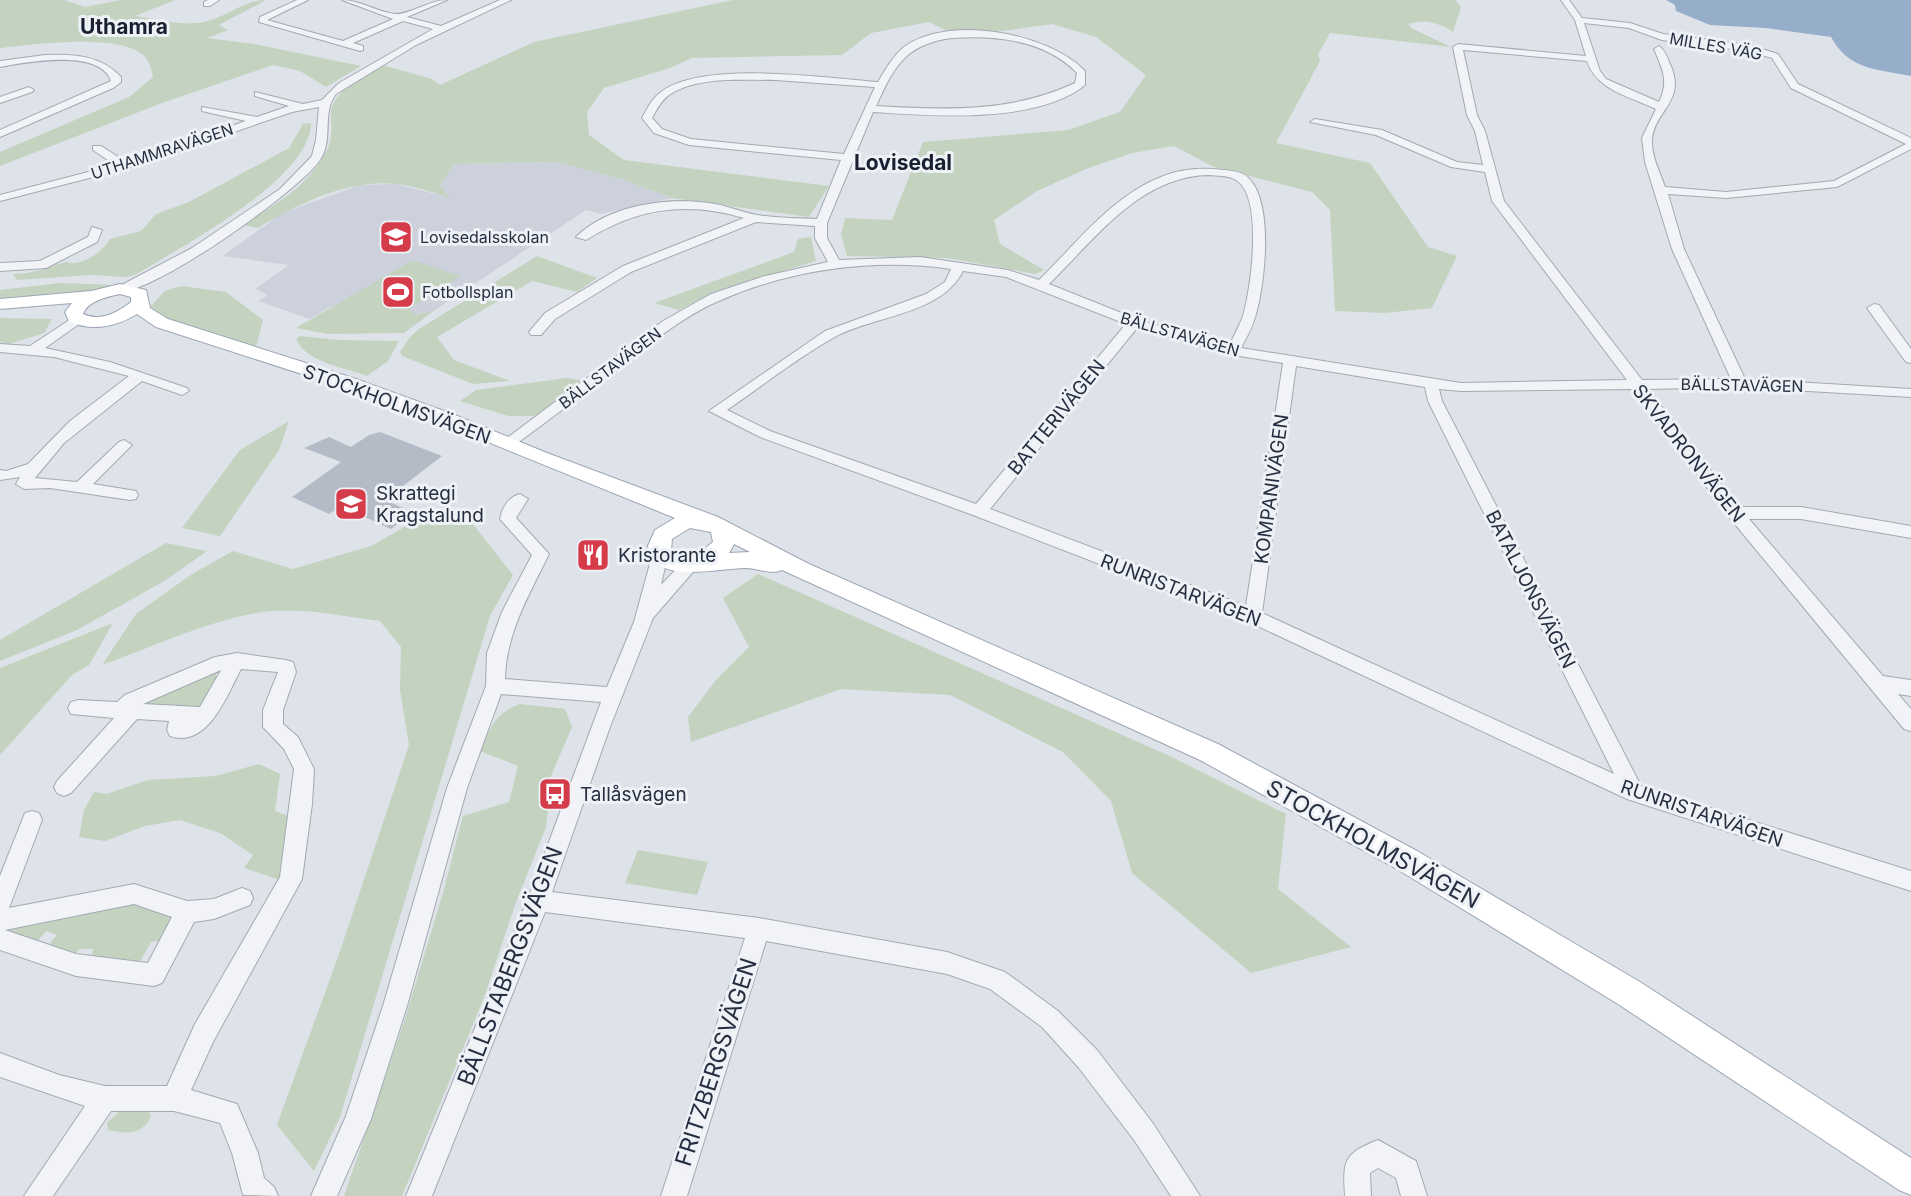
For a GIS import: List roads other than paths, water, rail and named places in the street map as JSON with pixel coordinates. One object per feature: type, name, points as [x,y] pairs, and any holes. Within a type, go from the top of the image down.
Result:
[{"type":"main road","name":"STOCKHOLMSVÄGEN","points":[[0,304],[25,304],[93,296],[120,289]]},
{"type":"main road","points":[[93,296],[83,302],[88,318],[127,313],[140,299],[120,289]]},
{"type":"main road","name":"STOCKHOLMSVÄGEN","points":[[140,299],[143,311],[162,323]]},
{"type":"main road","name":"STOCKHOLMSVÄGEN","points":[[25,304],[88,318],[162,323],[346,382],[447,419],[700,520]]},
{"type":"main road","name":"STOCKHOLMSVÄGEN","points":[[629,492],[657,523],[661,544]]},
{"type":"main road","points":[[700,520],[715,524],[721,530],[724,542],[720,550],[696,564],[669,562],[661,544],[677,524],[700,520]]},
{"type":"main road","name":"STOCKHOLMSVÄGEN","points":[[721,530],[801,570],[1209,752],[1383,847],[1629,993],[1911,1178]]},
{"type":"main road","name":"STOCKHOLMSVÄGEN","points":[[696,564],[748,560],[801,570]]},
{"type":"street","points":[[304,0],[263,19],[263,22],[360,48]]},
{"type":"street","points":[[346,0],[399,19],[442,29]]},
{"type":"street","points":[[344,44],[443,0]]},
{"type":"street","points":[[120,289],[177,262],[295,182],[317,158],[323,142],[321,117],[324,103],[334,92],[379,62],[442,29],[507,0]]},
{"type":"street","points":[[1565,0],[1579,20],[1595,71],[1602,81],[1663,108]]},
{"type":"street","name":"MILLES VÄG","points":[[1579,20],[1630,26],[1662,37],[1749,48],[1775,56],[1794,86],[1911,143]]},
{"type":"street","points":[[835,264],[821,238],[821,223],[871,109],[893,61],[908,48],[932,39],[958,35],[1019,38],[1073,62],[1082,73],[1080,85],[1059,96],[1025,107],[977,112],[871,109]]},
{"type":"street","name":"SKVADRONVÄGEN","points":[[1591,59],[1458,47],[1472,115],[1480,131],[1502,208],[1735,513],[1911,723]]},
{"type":"street","points":[[1659,49],[1671,88],[1647,138],[1650,162],[1678,249],[1740,383]]},
{"type":"street","points":[[0,64],[43,58],[80,59],[110,67],[117,77],[116,82],[110,86],[0,134]]},
{"type":"street","points":[[850,158],[689,142],[659,131],[647,118],[654,103],[669,90],[699,82],[736,78],[882,85]]},
{"type":"street","points":[[0,100],[29,90]]},
{"type":"street","points":[[258,94],[303,107]]},
{"type":"street","name":"UTHAMMRAVÄGEN","points":[[0,198],[124,166],[258,120],[324,103]]},
{"type":"street","points":[[206,109],[258,120]]},
{"type":"street","points":[[1315,122],[1371,130],[1455,165],[1490,169]]},
{"type":"street","name":"MILLES VÄG","points":[[1661,190],[1726,195],[1837,184],[1911,143]]},
{"type":"street","points":[[97,148],[124,166]]},
{"type":"street","points":[[1041,285],[1140,191],[1166,178],[1197,172],[1220,173],[1240,178],[1250,187],[1254,202],[1259,265],[1249,317],[1233,351]]},
{"type":"street","points":[[582,237],[600,225],[665,204],[699,203],[755,219],[821,223]]},
{"type":"street","points":[[536,332],[550,316],[627,269],[755,219]]},
{"type":"street","points":[[0,267],[42,265],[93,239],[96,230]]},
{"type":"street","name":"BÄLLSTAVÄGEN","points":[[507,444],[606,373],[668,324],[716,297],[769,279],[835,264],[920,261],[1008,274],[1134,323],[1233,351],[1431,384],[1461,387],[1740,383],[1911,393]]},
{"type":"street","points":[[140,299],[177,262]]},
{"type":"street","name":"RUNRISTARVÄGEN","points":[[959,266],[950,284],[932,297],[830,334],[716,411],[765,435],[979,511],[1252,616],[1634,793],[1911,881]]},
{"type":"street","points":[[1874,308],[1911,359]]},
{"type":"street","points":[[34,349],[88,318]]},
{"type":"street","points":[[50,351],[88,318]]},
{"type":"street","name":"BATTERIVÄGEN","points":[[979,511],[1134,323]]},
{"type":"street","points":[[0,348],[34,349],[90,359],[182,391]]},
{"type":"street","name":"KOMPANIVÄGEN","points":[[1252,616],[1290,362]]},
{"type":"street","points":[[130,495],[50,483],[23,484],[31,468],[84,419],[140,375]]},
{"type":"street","name":"BATALJONSVÄGEN","points":[[1431,384],[1435,401],[1634,793]]},
{"type":"street","points":[[80,488],[124,445]]},
{"type":"street","points":[[0,475],[7,476],[31,468]]},
{"type":"street","points":[[324,1196],[358,1119],[395,1006],[457,788],[495,686],[496,653],[511,612],[541,554],[508,519],[510,510],[520,499]]},
{"type":"street","points":[[1735,513],[1801,513],[1911,532]]},
{"type":"street","name":"BÄLLSTABERGSVÄGEN","points":[[419,1196],[538,901],[613,695],[643,622],[661,544]]},
{"type":"street","name":"BÄLLSTABERGSVÄGEN","points":[[643,622],[677,576],[696,564]]},
{"type":"street","points":[[78,708],[180,714],[177,730],[196,726],[237,660]]},
{"type":"street","points":[[64,787],[128,710],[132,700],[222,662],[265,662],[286,667],[288,672],[273,710],[273,727],[291,743],[304,769],[302,804],[291,878],[204,1033],[174,1097]]},
{"type":"street","points":[[1877,683],[1911,688]]},
{"type":"street","points":[[495,686],[613,695]]},
{"type":"street","points":[[0,904],[32,820]]},
{"type":"street","points":[[0,920],[134,894],[187,912],[214,909],[242,898]]},
{"type":"street","points":[[538,901],[759,929],[947,962],[997,980],[1050,1019],[1088,1059],[1143,1131],[1187,1196]]},
{"type":"street","points":[[0,939],[76,965],[155,975],[187,912]]},
{"type":"street","name":"FRITZBERGSVÄGEN","points":[[674,1196],[759,929]]},
{"type":"street","points":[[0,1065],[59,1087],[105,1099],[174,1097],[228,1112],[245,1153],[252,1186],[265,1196]]},
{"type":"street","points":[[37,1196],[105,1099]]},
{"type":"street","points":[[1358,1196],[1356,1166],[1378,1153],[1407,1170],[1413,1196]]},
{"type":"water","points":[[1666,0],[1911,0],[1911,76],[1855,62],[1838,48],[1831,37],[1766,28],[1710,25],[1676,11],[1675,5]]},
{"type":"place","name":"Lovisedalsskolan","points":[[396,237]]},
{"type":"place","name":"Fotbollsplan","points":[[398,292]]},
{"type":"place","name":"Skrattegi Kragstalund","points":[[351,504]]},
{"type":"place","name":"Kristorante","points":[[593,555]]},
{"type":"place","name":"Tallåsvägen","points":[[555,794]]},
{"type":"district","name":"Uthamra","points":[[124,27]]},
{"type":"district","name":"Lovisedal","points":[[903,163]]}]
